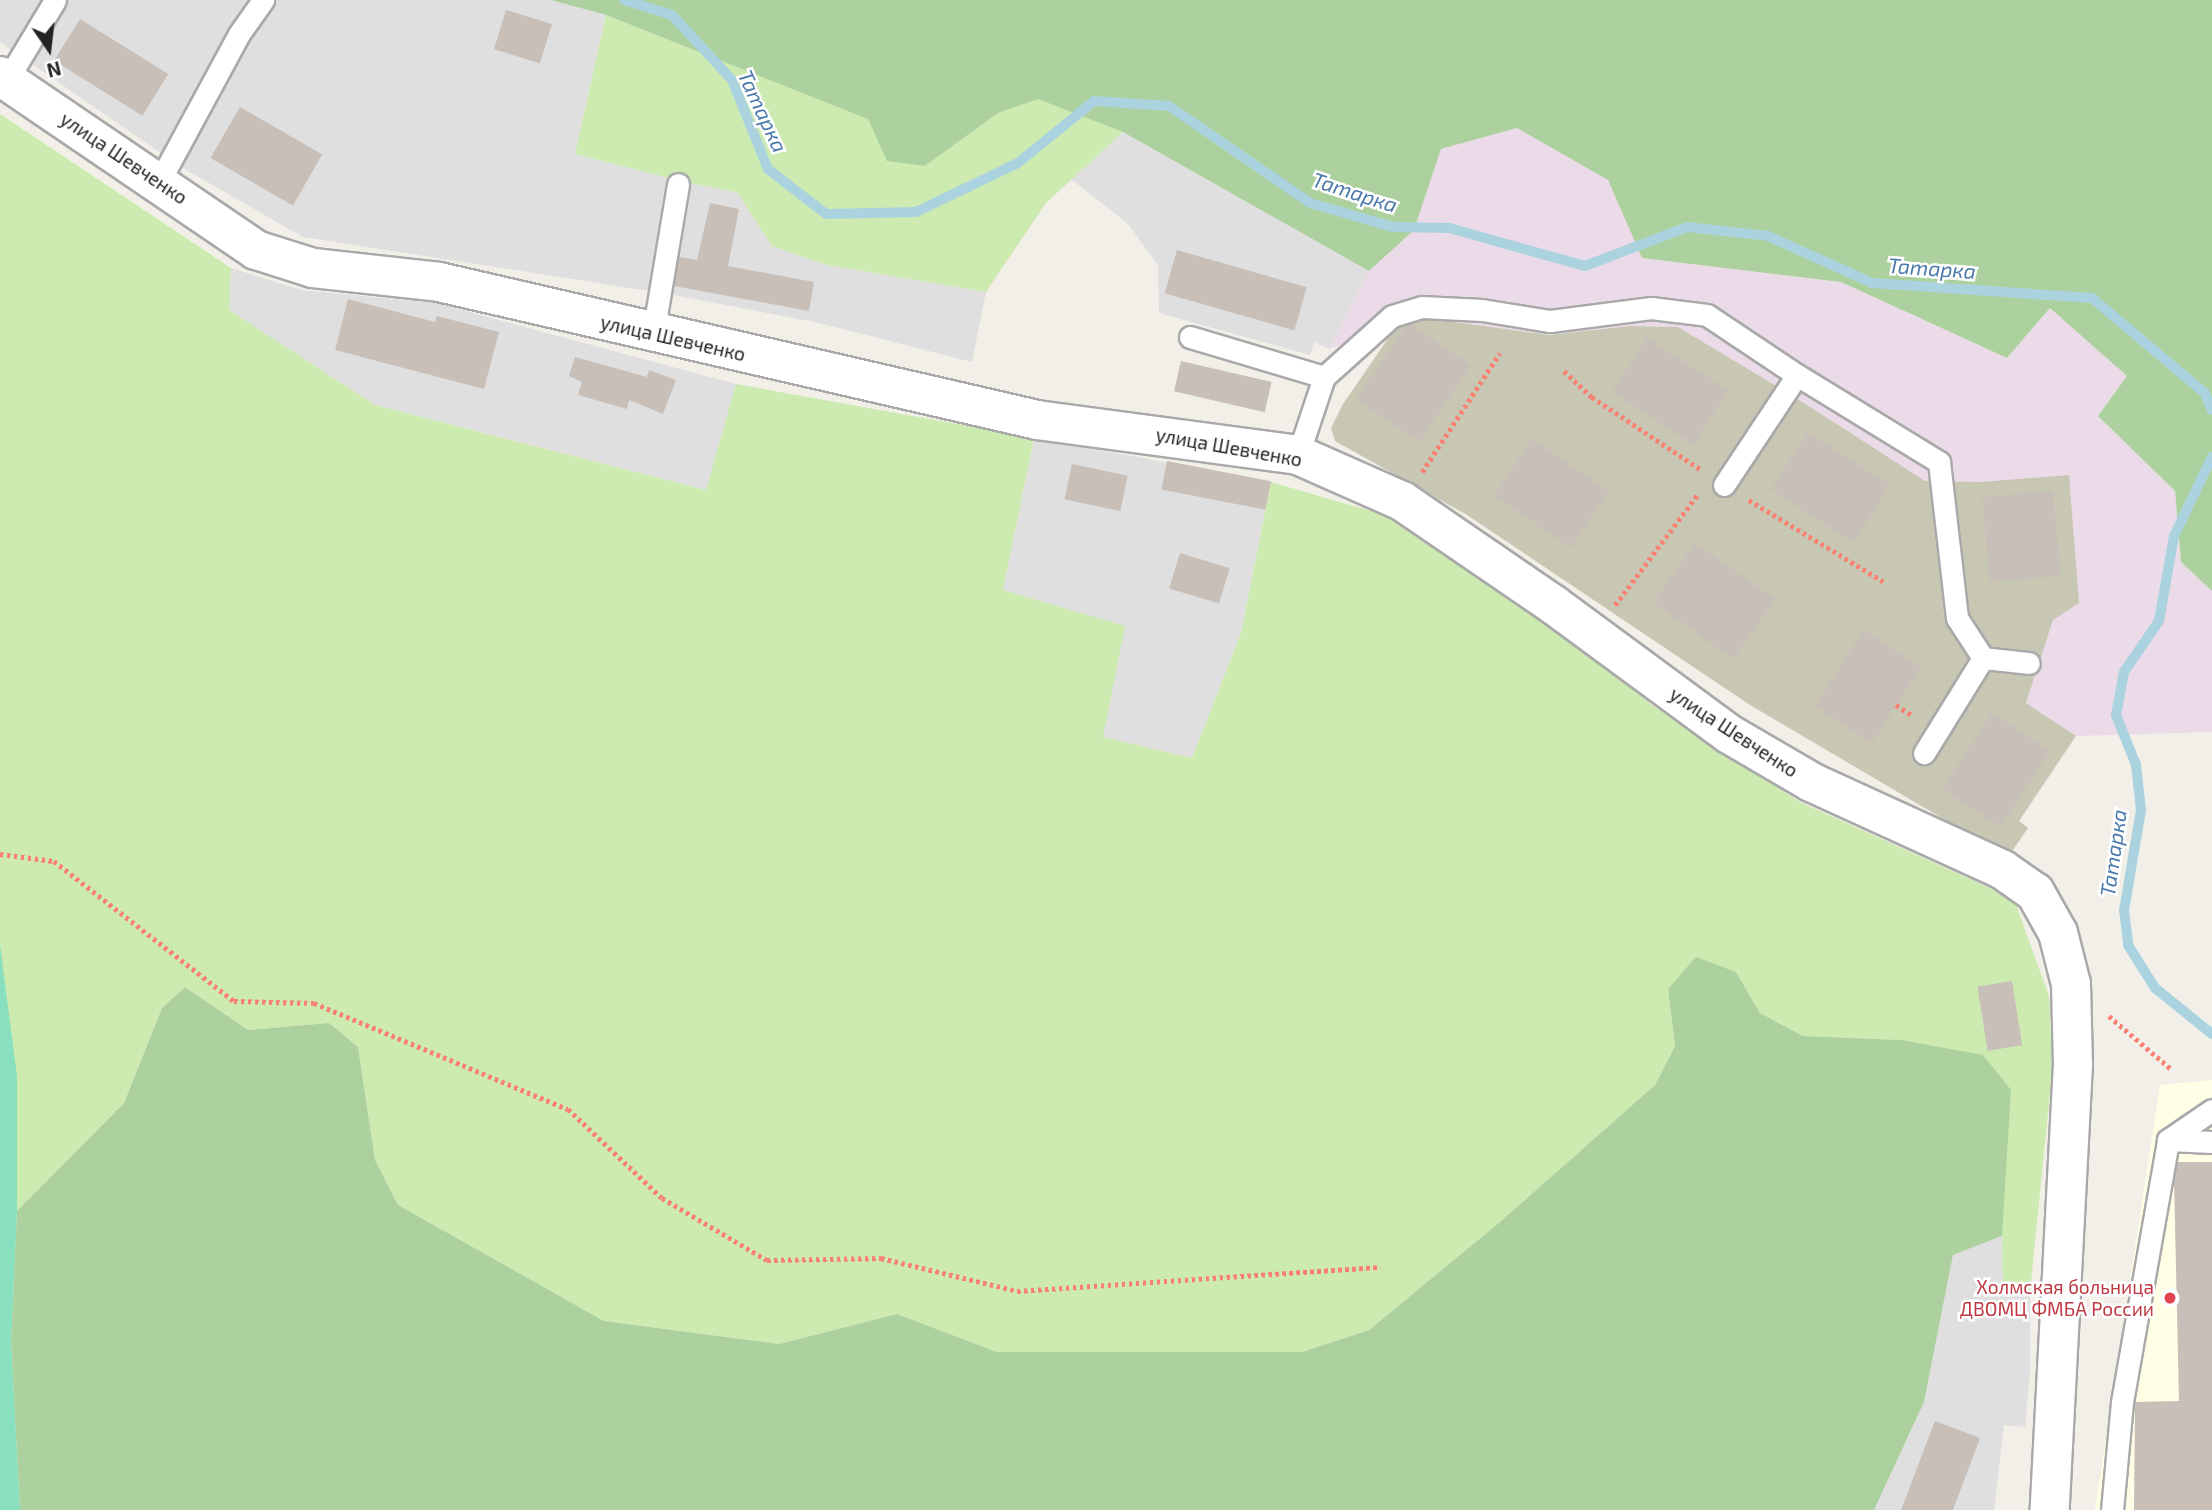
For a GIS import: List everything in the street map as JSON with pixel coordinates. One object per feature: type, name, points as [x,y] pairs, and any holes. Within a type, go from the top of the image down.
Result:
[{"type":"street","name":"улица Шевченко","points":[[4,78],[159,181],[256,250],[313,268],[439,282],[653,334],[1037,420],[1298,455],[1402,501],[1554,605],[1729,734],[1811,782],[2003,870],[2035,892],[2058,933],[2071,984],[2073,1064],[2050,1510]]},
{"type":"lane","points":[[4,78],[55,0]]},
{"type":"lane","points":[[159,181],[239,34],[263,0]]},
{"type":"lane","points":[[653,334],[678,184]]},
{"type":"lane","points":[[1298,455],[1324,377],[1392,316],[1422,307],[1482,310],[1550,321],[1651,308],[1707,315],[1797,375],[1939,462],[1957,618],[1983,659]]},
{"type":"lane","points":[[1190,337],[1324,377]]},
{"type":"lane","points":[[1714,487],[1797,375]]},
{"type":"lane","points":[[1983,659],[2029,663]]},
{"type":"lane","points":[[1924,753],[1983,659]]},
{"type":"lane","points":[[2112,1510],[2122,1402],[2168,1140],[2212,1111]]},
{"type":"lane","points":[[2168,1140],[2212,1142]]},
{"type":"path","points":[[1402,501],[1500,353]]},
{"type":"path","points":[[1627,587],[1714,487]]},
{"type":"path","points":[[0,854],[54,861],[234,1001],[314,1003],[568,1109],[663,1198],[767,1260],[881,1258],[1017,1291],[1380,1267]]},
{"type":"path","points":[[2071,984],[2171,1069]]},
{"type":"shaded area","points":[[0,0],[551,0],[606,15],[575,154],[689,183],[738,192],[772,246],[827,265],[986,292],[972,362],[815,322],[668,294],[303,237],[181,167],[0,42]]},
{"type":"shaded area","points":[[1517,128],[1608,180],[1642,258],[1841,282],[2007,358],[2050,308],[2127,376],[2098,416],[2175,491],[2181,562],[2212,591],[2212,732],[2076,736],[2026,703],[2053,620],[1981,482],[1925,482],[1801,401],[1678,327],[1629,326],[1550,335],[1425,318],[1329,349],[1369,271],[1414,230],[1441,149]]},
{"type":"shaded area","points":[[1123,132],[1369,271],[1329,349],[1314,342],[1310,355],[1159,313],[1158,265],[1128,224],[1071,179]]},
{"type":"shaded area","points":[[231,268],[301,290],[436,303],[736,384],[707,490],[375,405],[228,310]]},
{"type":"shaded area","points":[[1425,318],[1550,335],[1629,326],[1678,327],[1801,401],[1925,481],[1981,482],[2069,475],[2079,603],[2053,620],[2026,703],[2076,736],[2019,821],[2028,828],[2008,857],[1750,705],[1467,515],[1335,441],[1331,428],[1343,404],[1396,327]]},
{"type":"shaded area","points":[[1034,438],[1271,482],[1241,633],[1192,758],[1102,737],[1003,590]]},
{"type":"shaded area","name":"Холмская больница ДВОМЦ ФМБА России","points":[[2212,1080],[2212,1510],[2095,1510],[2160,1085]]},
{"type":"shaded area","points":[[2002,1236],[2003,1292],[2030,1292],[2030,1373],[2025,1427],[2004,1425],[1994,1510],[1874,1510],[1924,1402],[1953,1255]]},
{"type":"green space","points":[[551,0],[2212,0],[2212,591],[2181,562],[2175,491],[2098,416],[2127,376],[2050,308],[2007,358],[1841,282],[1642,258],[1608,180],[1517,128],[1441,149],[1414,230],[1369,271],[1123,132],[1038,99],[998,113],[925,166],[887,161],[868,119],[606,15]]},
{"type":"green space","points":[[606,15],[869,119],[925,166],[998,113],[1038,98],[1123,132],[1046,203],[986,292],[827,265],[772,246],[737,192],[689,183],[575,154]]},
{"type":"green space","points":[[0,114],[231,268],[229,310],[375,405],[706,490],[736,384],[1034,438],[1003,590],[1125,626],[1103,737],[1192,758],[1241,633],[1271,482],[1388,516],[1539,614],[1652,705],[1800,802],[2014,899],[2049,996],[2053,1064],[2030,1292],[2003,1293],[2002,1236],[1901,1040],[1803,1036],[1760,1013],[1736,972],[1668,989],[1675,1046],[1655,1085],[1500,1222],[1369,1330],[1302,1352],[997,1352],[897,1314],[779,1344],[604,1321],[398,1205],[375,1160],[358,1047],[329,1023],[248,1030],[185,987],[162,1008],[124,1103],[17,1211],[11,1342],[20,1510],[0,1510]]},
{"type":"green space","points":[[0,945],[17,1076],[17,1211],[11,1342],[20,1510],[0,1510]]},
{"type":"green space","points":[[1696,957],[1736,972],[1760,1013],[1803,1036],[1901,1040],[1983,1055],[2011,1090],[2002,1236],[1953,1255],[1924,1402],[1874,1510],[20,1510],[11,1342],[17,1211],[124,1103],[162,1008],[185,987],[248,1030],[329,1023],[358,1047],[375,1160],[398,1205],[604,1321],[779,1344],[897,1314],[997,1352],[1302,1352],[1369,1330],[1500,1222],[1655,1085],[1675,1046],[1668,989]]},
{"type":"building","points":[[506,10],[552,24],[540,63],[494,49]]},
{"type":"building","points":[[80,19],[168,74],[142,116],[54,61]]},
{"type":"building","points":[[240,107],[322,154],[293,206],[210,158]]},
{"type":"building","points":[[710,203],[739,209],[728,266],[814,282],[809,311],[674,286],[679,257],[697,260]]},
{"type":"building","points":[[1177,250],[1307,287],[1294,330],[1165,293]]},
{"type":"building","points":[[348,299],[435,322],[437,316],[499,332],[484,389],[335,350]]},
{"type":"building","points":[[1410,324],[1471,365],[1419,442],[1356,399]]},
{"type":"building","points":[[1647,338],[1728,391],[1693,445],[1612,392]]},
{"type":"building","points":[[575,357],[647,377],[649,370],[676,380],[663,414],[629,400],[627,409],[578,395],[582,382],[569,376]]},
{"type":"building","points":[[1181,361],[1272,382],[1265,412],[1174,391]]},
{"type":"building","points":[[1808,432],[1890,485],[1853,542],[1771,489]]},
{"type":"building","points":[[1532,439],[1609,491],[1571,547],[1494,495]]},
{"type":"building","points":[[1167,461],[1271,481],[1266,510],[1161,489]]},
{"type":"building","points":[[1072,464],[1128,476],[1120,511],[1065,499]]},
{"type":"building","points":[[2053,491],[2060,576],[1990,582],[1982,497]]},
{"type":"building","points":[[1695,543],[1775,599],[1733,659],[1653,603]]},
{"type":"building","points":[[1180,553],[1230,568],[1219,604],[1169,588]]},
{"type":"building","points":[[1864,630],[1921,667],[1871,743],[1814,706]]},
{"type":"building","points":[[1992,713],[2050,751],[2000,827],[1942,789]]},
{"type":"building","points":[[2012,981],[2022,1045],[1988,1051],[1977,986]]},
{"type":"building","points":[[2177,1162],[2212,1162],[2212,1510],[2134,1510],[2135,1402],[2179,1401],[2174,1180]]},
{"type":"building","points":[[1935,1421],[1980,1438],[1953,1510],[1901,1510]]},
{"type":"waterway","name":"Татарка","points":[[624,0],[672,15],[732,80],[768,169],[826,214],[916,212],[1018,163],[1094,101],[1169,106],[1310,203],[1393,227],[1449,228],[1585,266],[1687,227],[1768,236],[1872,283],[2092,298],[2205,393],[2212,410]]},
{"type":"waterway","name":"Татарка","points":[[2212,457],[2174,536],[2159,621],[2124,672],[2116,715],[2136,765],[2141,810],[2124,910],[2128,945],[2155,988],[2212,1034]]},
{"type":"place","name":"Холмская больница ДВОМЦ ФМБА России","points":[[2170,1298]]}]
